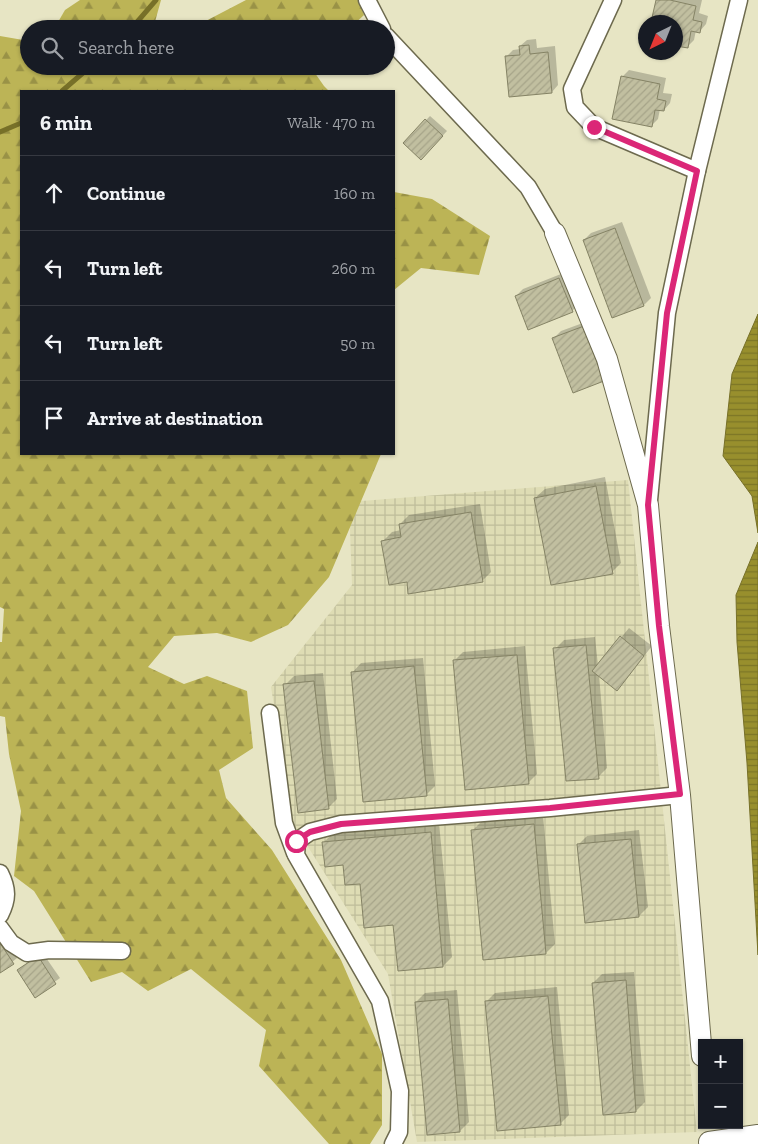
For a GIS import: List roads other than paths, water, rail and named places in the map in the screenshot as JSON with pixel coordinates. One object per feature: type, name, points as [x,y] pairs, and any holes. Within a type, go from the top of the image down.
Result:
[{"type":"street","points":[[367,0],[377,20]]},
{"type":"street","points":[[612,0],[572,89],[575,107],[594,127],[697,171]]},
{"type":"street","points":[[648,505],[667,313],[697,171],[738,0]]},
{"type":"street","points":[[395,46],[528,187],[555,233],[607,359],[648,505],[659,626],[680,794],[701,1039]]},
{"type":"street","points":[[270,713],[284,823],[296,855],[380,1001],[400,1091],[399,1132],[393,1144]]},
{"type":"street","points":[[296,855],[296,841],[310,832],[341,824],[550,808],[680,794]]},
{"type":"street","points":[[0,873],[6,886],[5,906],[0,916]]},
{"type":"street","points":[[0,928],[12,943],[27,953],[49,950],[122,951]]},
{"type":"street","points":[[708,1139],[752,1136]]},
{"type":"waterway","points":[[139,20],[156,0]]},
{"type":"waterway","points":[[63,90],[81,75]]},
{"type":"waterway","points":[[0,132],[20,123]]}]
